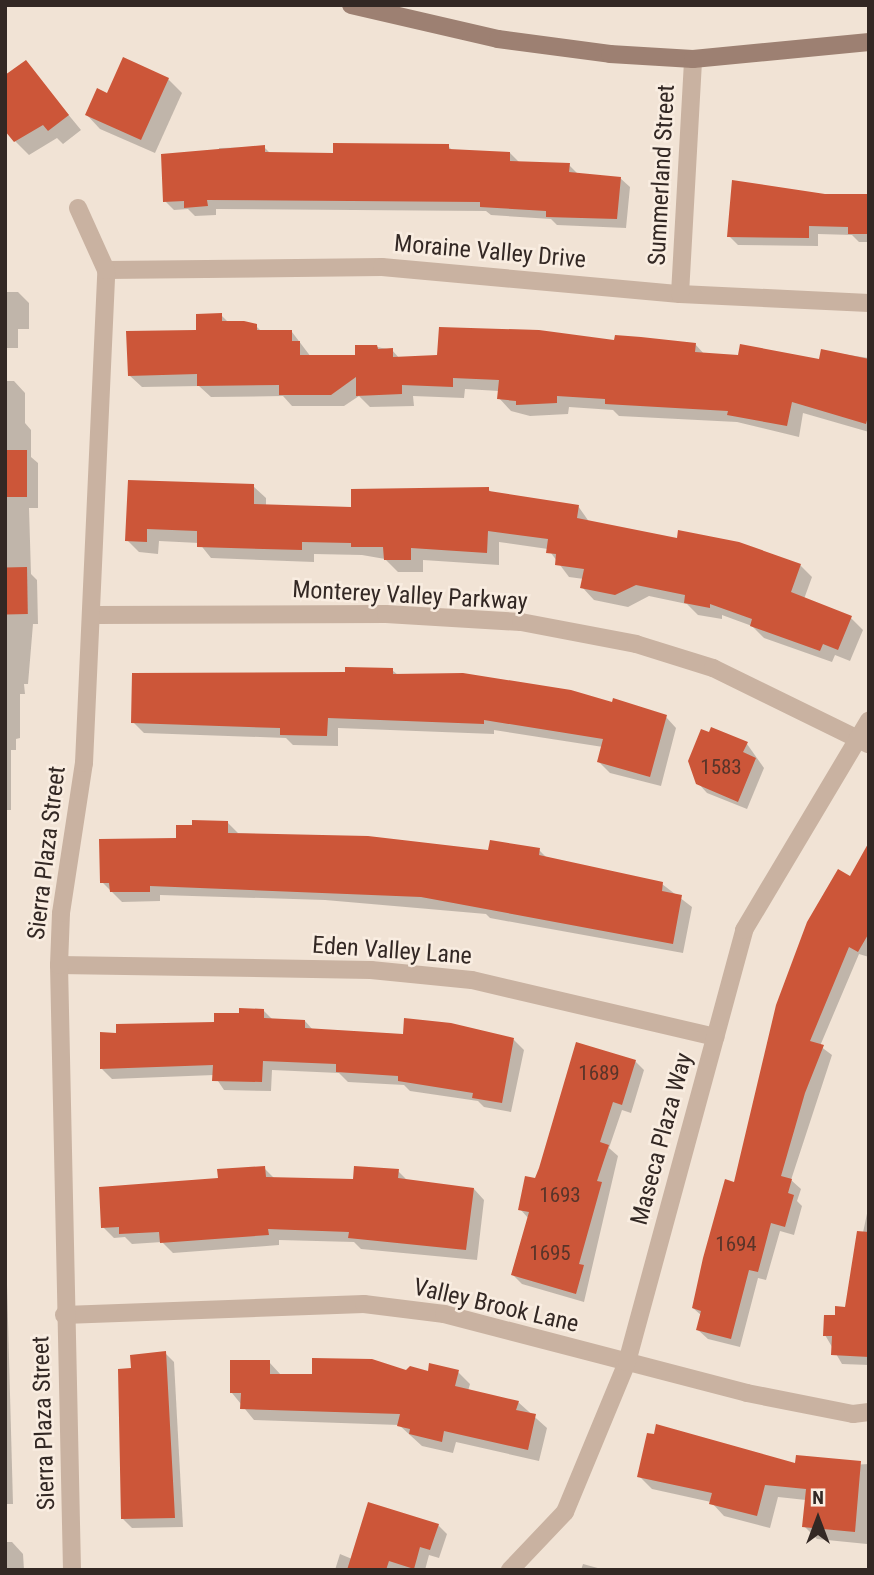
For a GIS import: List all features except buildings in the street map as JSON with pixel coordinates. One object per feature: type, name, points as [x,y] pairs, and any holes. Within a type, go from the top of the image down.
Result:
[{"type":"street","points":[[351,5],[498,39],[610,54],[694,59],[869,42]]},
{"type":"street","name":"Summerland Street","points":[[680,294],[694,59]]},
{"type":"street","points":[[78,208],[106,270]]},
{"type":"street","name":"Moraine Valley Drive","points":[[106,270],[382,267],[680,294],[869,303]]},
{"type":"street","name":"Sierra Plaza Street","points":[[72,1570],[64,1315],[59,965],[61,913],[84,763],[94,615],[106,270]]},
{"type":"street","name":"Monterey Valley Parkway","points":[[94,615],[386,614],[521,622],[636,644],[713,668],[864,742]]},
{"type":"street","name":"Maseca Plaza Way","points":[[510,1570],[565,1512],[627,1362],[744,930],[864,742],[869,720]]},
{"type":"street","name":"Eden Valley Lane","points":[[59,965],[371,970],[472,980],[715,1037]]},
{"type":"street","name":"Valley Brook Lane","points":[[64,1315],[364,1304],[444,1314],[747,1393],[853,1414],[869,1412]]}]
